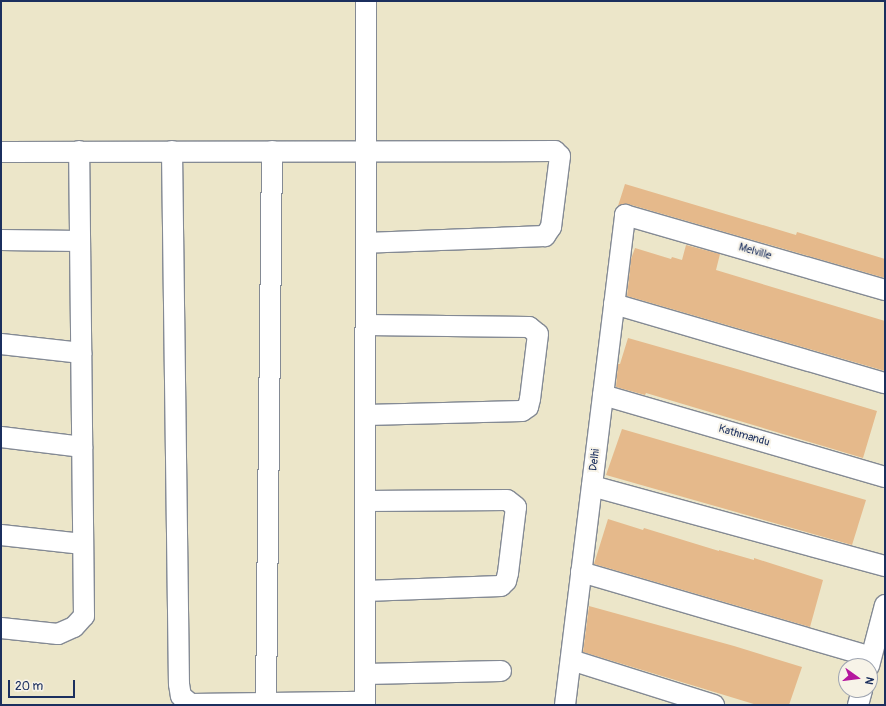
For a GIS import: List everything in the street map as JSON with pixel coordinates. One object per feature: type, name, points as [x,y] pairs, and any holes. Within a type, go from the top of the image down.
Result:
[{"type":"street","points":[[172,152],[179,684],[182,696],[191,704],[365,704],[366,1]]},
{"type":"street","points":[[1,628],[58,634],[74,627],[84,616],[79,151]]},
{"type":"street","points":[[1,152],[555,151],[560,156],[551,227],[545,236],[366,243]]},
{"type":"street","points":[[266,703],[272,152]]},
{"type":"street","name":"Melville","points":[[625,215],[885,290]]},
{"type":"street","name":"Delhi","points":[[565,705],[625,215]]},
{"type":"street","points":[[1,240],[80,241]]},
{"type":"street","points":[[614,304],[885,382]]},
{"type":"street","points":[[366,325],[530,327],[538,334],[530,399],[528,407],[522,411],[366,415]]},
{"type":"street","points":[[1,344],[81,353]]},
{"type":"street","name":"Kathmandu","points":[[603,395],[885,477]]},
{"type":"street","points":[[1,437],[82,447]]},
{"type":"street","points":[[592,486],[885,566]]},
{"type":"street","points":[[365,501],[507,500],[516,508],[508,572],[506,581],[501,586],[365,591]]},
{"type":"street","points":[[1,535],[83,544]]},
{"type":"street","points":[[581,572],[857,658]]},
{"type":"street","points":[[871,658],[885,605]]},
{"type":"street","points":[[571,660],[714,705]]},
{"type":"street","points":[[365,674],[501,671]]},
{"type":"building","points":[[625,184],[796,235],[797,232],[885,259],[885,278],[628,204],[618,206]]},
{"type":"building","points":[[686,245],[720,254],[716,270],[885,321],[885,371],[627,296],[631,259],[635,248],[671,259],[672,257],[682,260]]},
{"type":"building","points":[[628,338],[877,411],[863,458],[646,393],[645,395],[616,387],[618,364],[620,364]]},
{"type":"building","points":[[622,429],[866,500],[852,545],[606,475]]},
{"type":"building","points":[[608,519],[643,530],[644,528],[719,551],[754,560],[754,558],[823,580],[810,627],[594,564]]},
{"type":"building","points":[[589,606],[734,646],[802,667],[789,705],[757,705],[583,652]]}]
